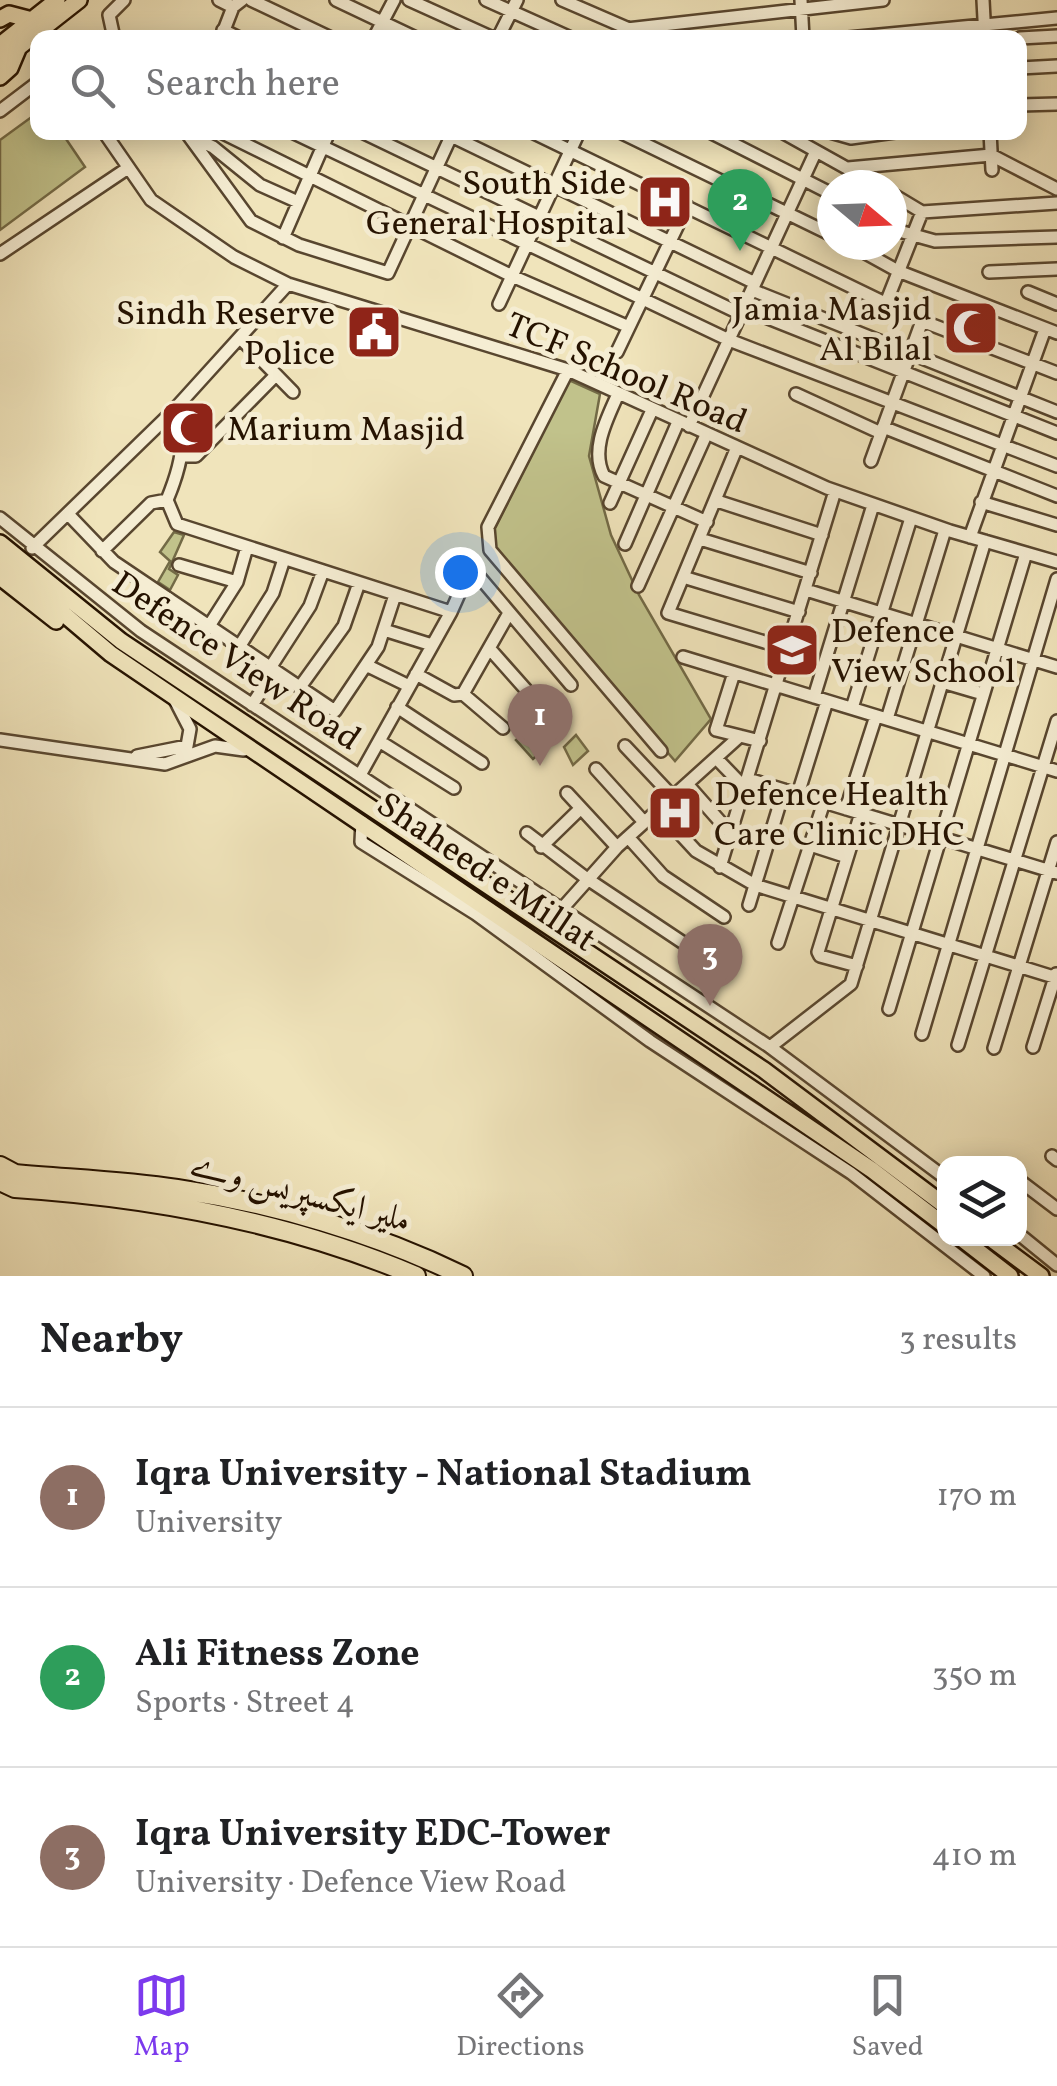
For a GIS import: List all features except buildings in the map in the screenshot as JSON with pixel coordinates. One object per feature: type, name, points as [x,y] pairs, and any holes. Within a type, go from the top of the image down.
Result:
[{"type":"highway","name":"ملیر ایکسپریس وے","points":[[0,1166],[16,1174],[176,1188],[234,1200],[324,1223],[463,1276]]},
{"type":"highway","name":"ملیر ایکسپریس وے","points":[[0,1181],[15,1188],[217,1213],[310,1238],[416,1276]]},
{"type":"main road","points":[[36,22],[58,0]]},
{"type":"main road","points":[[0,62],[7,41],[79,0]]},
{"type":"main road","points":[[0,19],[9,14],[36,22]]},
{"type":"main road","points":[[0,76],[10,68],[7,41]]},
{"type":"main road","name":"Shaheed e Millat","points":[[0,543],[121,640],[764,1070],[937,1199]]},
{"type":"main road","name":"Shaheed e Millat","points":[[0,560],[111,654],[856,1158],[937,1221]]},
{"type":"main road","points":[[0,576],[58,623],[111,654]]},
{"type":"main road","points":[[971,1246],[1010,1276]]},
{"type":"main road","points":[[1001,1246],[1041,1276]]},
{"type":"street","points":[[112,30],[109,16],[124,0]]},
{"type":"street","points":[[218,0],[238,3],[224,30]]},
{"type":"street","points":[[251,0],[314,30]]},
{"type":"street","points":[[336,0],[399,30]]},
{"type":"street","points":[[378,30],[394,0]]},
{"type":"street","points":[[408,0],[477,30]]},
{"type":"street","points":[[486,0],[514,6],[557,30]]},
{"type":"street","points":[[562,0],[619,30]]},
{"type":"street","points":[[643,30],[801,4],[883,0]]},
{"type":"street","points":[[984,0],[985,30]]},
{"type":"street","points":[[801,4],[803,30]]},
{"type":"street","points":[[500,30],[514,6]]},
{"type":"street","points":[[921,30],[1057,18]]},
{"type":"street","points":[[1027,38],[1057,36]]},
{"type":"street","points":[[1027,68],[1057,66]]},
{"type":"street","points":[[0,111],[30,88]]},
{"type":"street","points":[[1027,105],[1057,104]]},
{"type":"street","name":"TCF School Road","points":[[109,140],[152,200],[168,213],[234,257],[288,284],[568,370],[836,491],[945,530],[971,532],[985,542],[1057,562]]},
{"type":"street","points":[[192,140],[250,221],[283,238],[388,274],[447,140]]},
{"type":"street","points":[[200,140],[260,185],[298,202]]},
{"type":"street","points":[[237,140],[512,276],[629,327]]},
{"type":"street","points":[[307,140],[422,198],[729,340],[1057,466]]},
{"type":"street","points":[[283,238],[326,140]]},
{"type":"street","points":[[378,140],[742,311],[1057,433]]},
{"type":"street","points":[[461,140],[753,286],[909,354],[1057,412]]},
{"type":"street","points":[[548,140],[922,320],[1057,373]]},
{"type":"street","points":[[499,304],[575,140]]},
{"type":"street","points":[[637,140],[817,227]]},
{"type":"street","points":[[726,140],[817,186]]},
{"type":"street","points":[[799,140],[851,170]]},
{"type":"street","points":[[991,140],[992,170]]},
{"type":"street","points":[[624,544],[647,494],[704,396],[816,151]]},
{"type":"street","points":[[848,168],[992,155],[1057,189]]},
{"type":"street","points":[[0,254],[128,168]]},
{"type":"street","points":[[907,203],[922,212],[1057,204]]},
{"type":"street","points":[[617,352],[688,206]]},
{"type":"street","points":[[886,302],[922,212]]},
{"type":"street","points":[[907,236],[935,242],[1057,237]]},
{"type":"street","points":[[878,260],[1051,331],[1032,364],[971,532]]},
{"type":"street","points":[[989,272],[1057,269]]},
{"type":"street","points":[[32,548],[173,411],[288,284]]},
{"type":"street","points":[[1028,292],[1057,304]]},
{"type":"street","points":[[870,461],[922,320]]},
{"type":"street","points":[[244,342],[293,392]]},
{"type":"street","points":[[568,370],[488,527],[490,550],[661,752]]},
{"type":"street","points":[[180,456],[196,456],[273,378]]},
{"type":"street","points":[[618,394],[604,425],[597,463],[604,476],[707,522]]},
{"type":"street","points":[[796,394],[1057,496]]},
{"type":"street","points":[[610,503],[652,410]]},
{"type":"street","points":[[173,411],[179,418],[180,456],[166,500],[178,524],[450,612]]},
{"type":"street","points":[[638,586],[706,435]]},
{"type":"street","points":[[737,448],[668,613],[788,649]]},
{"type":"street","points":[[720,867],[836,491]]},
{"type":"street","points":[[102,551],[151,502],[166,500]]},
{"type":"street","points":[[716,501],[822,534]]},
{"type":"street","points":[[981,502],[1057,525]]},
{"type":"street","points":[[798,794],[844,601],[873,505]]},
{"type":"street","points":[[68,514],[102,551],[335,712],[384,630],[395,596]]},
{"type":"street","name":"Defence View Road","points":[[0,518],[32,548],[141,631],[770,1047],[937,1172]]},
{"type":"street","points":[[852,708],[912,518]]},
{"type":"street","points":[[846,809],[916,624],[945,530]]},
{"type":"street","points":[[700,539],[810,573]]},
{"type":"street","points":[[770,1047],[851,984],[985,542]]},
{"type":"street","points":[[208,626],[237,582],[248,547]]},
{"type":"street","points":[[889,1009],[1026,553]]},
{"type":"street","points":[[238,647],[273,593],[284,559]]},
{"type":"street","points":[[179,565],[237,582]]},
{"type":"street","points":[[360,775],[471,568],[571,685]]},
{"type":"street","points":[[252,705],[310,606],[322,571]]},
{"type":"street","points":[[683,578],[799,612]]},
{"type":"street","points":[[922,1034],[1057,580]]},
{"type":"street","points":[[300,687],[344,626],[358,583]]},
{"type":"street","points":[[806,590],[1057,667]]},
{"type":"street","points":[[463,694],[509,613]]},
{"type":"street","points":[[384,630],[432,645]]},
{"type":"street","points":[[489,648],[544,710]]},
{"type":"street","points":[[682,657],[1057,771]]},
{"type":"street","points":[[366,664],[409,686]]},
{"type":"street","points":[[734,672],[716,730],[760,742]]},
{"type":"street","points":[[416,674],[454,695],[463,694],[503,728]]},
{"type":"street","points":[[942,682],[983,694]]},
{"type":"street","points":[[128,758],[168,753],[186,746],[187,720],[170,693]]},
{"type":"street","points":[[398,708],[482,763]]},
{"type":"street","points":[[958,1045],[1057,721]]},
{"type":"street","points":[[560,911],[617,847],[740,736]]},
{"type":"street","points":[[0,740],[165,764],[215,746],[231,745],[266,758]]},
{"type":"street","points":[[379,740],[454,788]]},
{"type":"street","points":[[625,746],[673,797]]},
{"type":"street","points":[[716,758],[747,784],[798,794],[1053,872]]},
{"type":"street","points":[[596,770],[644,822]]},
{"type":"street","points":[[688,784],[730,834]]},
{"type":"street","points":[[748,905],[784,790]]},
{"type":"street","points":[[566,793],[617,847]]},
{"type":"street","points":[[778,943],[824,802]]},
{"type":"street","points":[[541,847],[581,808]]},
{"type":"street","points":[[658,810],[696,851],[755,885],[1056,976],[1034,1047]]},
{"type":"street","points":[[857,966],[818,954],[861,813]]},
{"type":"street","points":[[362,822],[361,842],[368,851],[430,882],[650,1041],[837,1163],[984,1276]]},
{"type":"street","points":[[527,832],[541,847],[688,946]]},
{"type":"street","points":[[628,837],[662,876],[724,918]]},
{"type":"street","points":[[994,1048],[1053,872],[1057,842]]},
{"type":"street","points":[[810,845],[847,857]]},
{"type":"street","points":[[1027,1186],[1057,1209]]},
{"type":"street","points":[[1027,1241],[1057,1265]]},
{"type":"green space","points":[[30,118],[30,140],[67,140],[85,167],[0,230],[0,140]]},
{"type":"green space","points":[[569,380],[600,394],[589,456],[611,535],[639,595],[711,719],[675,761],[492,548],[490,538]]},
{"type":"green space","points":[[174,532],[184,535],[169,569],[178,575],[170,590],[158,582],[170,561],[160,552]]},
{"type":"green space","points":[[535,723],[552,742],[533,759],[516,740]]},
{"type":"green space","points":[[576,735],[588,751],[573,765],[564,747]]},
{"type":"place","name":"South Side General Hospital","points":[[665,202]]},
{"type":"place","name":"Ali Fitness Zone","points":[[740,251]]},
{"type":"place","name":"Jamia Masjid Al Bilal","points":[[971,328]]},
{"type":"place","name":"Sindh Reserve Police","points":[[374,332]]},
{"type":"place","name":"Marium Masjid","points":[[188,428]]},
{"type":"place","name":"Defence View School","points":[[792,650]]},
{"type":"place","name":"Iqra University - National Stadium","points":[[540,766]]},
{"type":"place","name":"Defence Health Care Clinic DHC","points":[[675,813]]},
{"type":"place","name":"Iqra University EDC-Tower","points":[[710,1006]]}]
